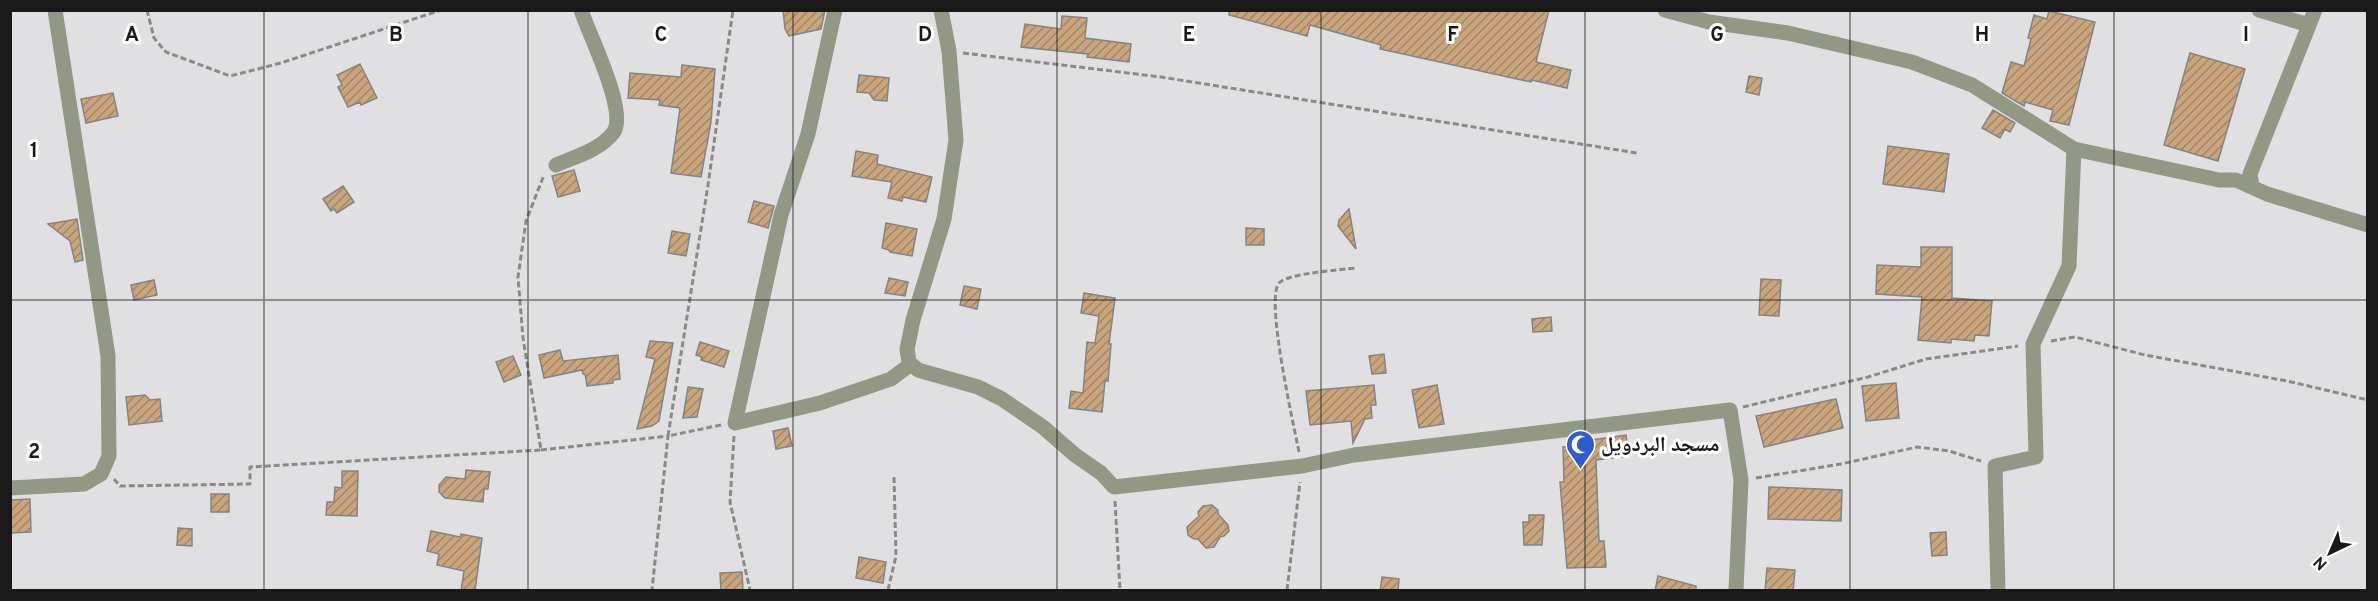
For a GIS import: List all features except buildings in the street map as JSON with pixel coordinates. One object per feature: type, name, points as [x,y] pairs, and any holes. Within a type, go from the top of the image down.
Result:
[{"type":"street","points":[[10,488],[84,484],[101,474],[109,456],[108,356],[55,10]]},
{"type":"street","points":[[556,165],[585,153],[608,138],[615,131],[618,115],[607,74],[588,34],[580,10]]},
{"type":"street","points":[[835,10],[808,134],[781,215],[735,423],[820,403],[891,379],[911,364]]},
{"type":"street","points":[[941,10],[949,51],[956,140],[944,219],[913,320],[907,349],[911,364],[918,370],[978,387],[1002,399],[1043,427],[1075,455],[1101,473],[1114,487],[1302,466],[1354,455],[1730,410],[1741,480],[1736,591]]},
{"type":"street","points":[[1665,10],[1709,22],[1788,33],[1912,62],[1972,85],[2074,149],[2219,180],[2236,180],[2267,194],[2367,225]]},
{"type":"street","points":[[2252,186],[2250,174],[2312,18],[2259,10]]},
{"type":"street","points":[[1998,591],[1995,466],[2036,457],[2033,344],[2069,266],[2074,149]]},
{"type":"path","points":[[147,10],[154,38],[166,52],[230,76],[281,63],[441,10]]},
{"type":"path","points":[[652,591],[668,436],[733,10]]},
{"type":"path","points":[[949,51],[1161,77],[1636,153]]},
{"type":"path","points":[[541,450],[523,338],[518,277],[526,221],[543,176],[556,165]]},
{"type":"path","points":[[1287,591],[1302,466],[1282,365],[1274,292],[1280,283],[1290,278],[1356,268]]},
{"type":"path","points":[[104,469],[120,486],[250,484],[250,467],[541,450],[668,436],[735,423],[730,502],[750,591]]},
{"type":"path","points":[[1741,480],[1841,464],[1917,447],[1949,451],[1995,466]]},
{"type":"path","points":[[888,591],[896,556],[894,476]]},
{"type":"path","points":[[1114,487],[1120,591]]},
{"type":"place","name":"مسجد البردويل","points":[[1580,470]]}]
